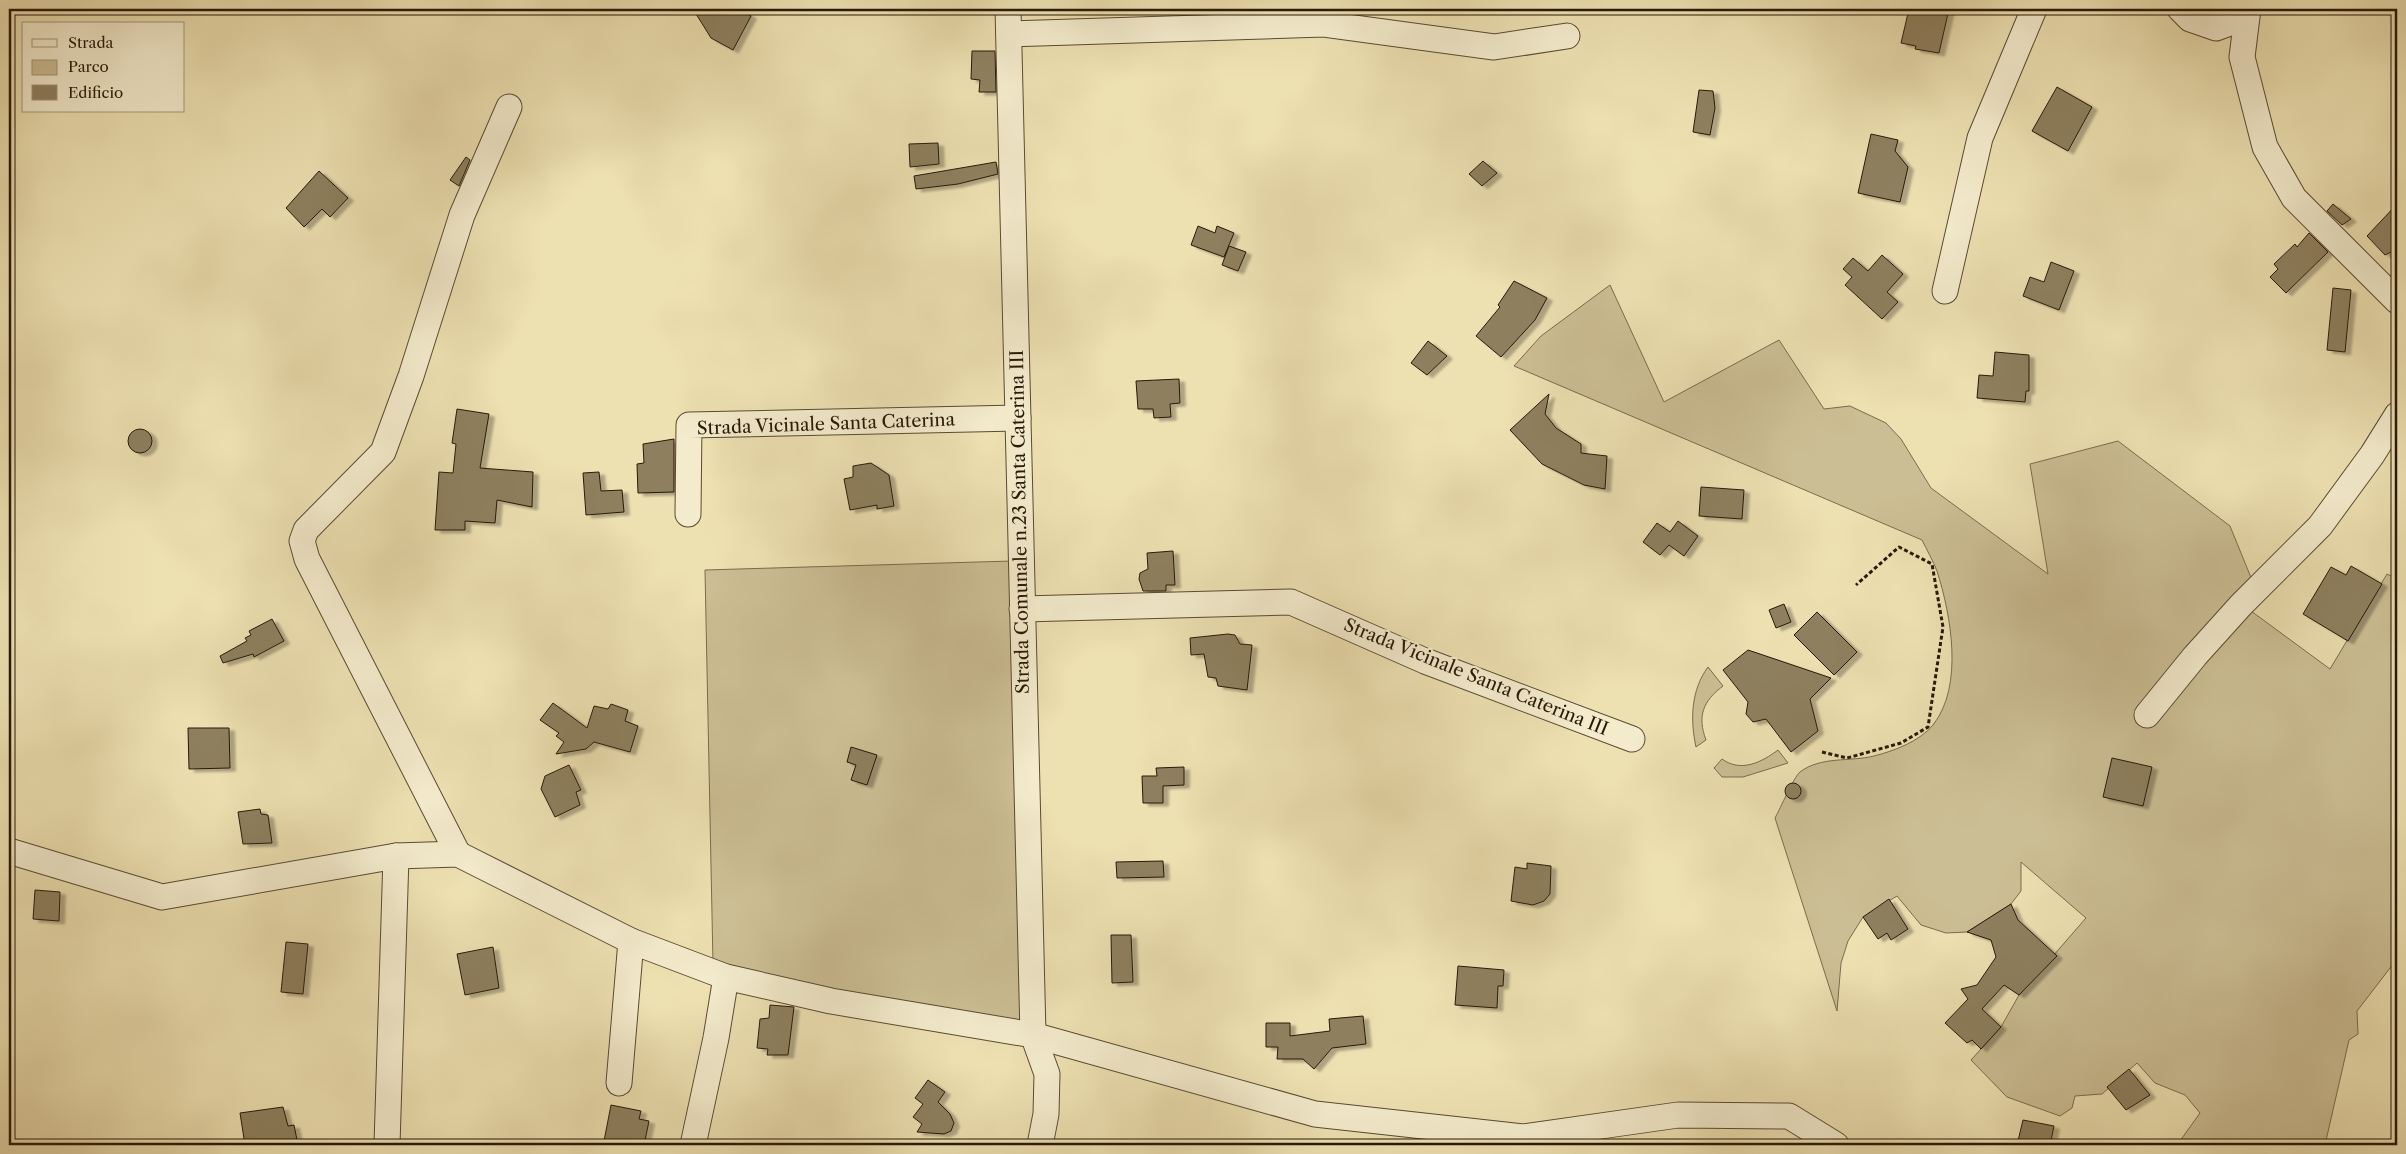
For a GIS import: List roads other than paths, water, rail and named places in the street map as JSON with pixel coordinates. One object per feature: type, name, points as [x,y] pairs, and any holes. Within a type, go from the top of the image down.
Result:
[{"type":"street","name":"Strada Comunale n.23 Santa Caterina III","points":[[1008,9],[1033,1035],[1047,1074],[1046,1114],[1040,1145]]},
{"type":"street","points":[[1945,291],[1980,138],[2034,9]]},
{"type":"street","points":[[2180,9],[2190,18],[2216,28],[2247,13]]},
{"type":"street","points":[[2247,13],[2242,57],[2265,147],[2294,198],[2397,300]]},
{"type":"street","points":[[1009,34],[1324,24],[1494,47],[1567,36]]},
{"type":"street","points":[[458,854],[307,559],[302,541],[306,530],[383,452],[410,376],[462,215],[509,107]]},
{"type":"street","points":[[2147,715],[2240,605],[2320,526],[2372,455],[2397,414]]},
{"type":"street","name":"Strada Vicinale Santa Caterina","points":[[688,514],[689,425],[1018,418]]},
{"type":"street","name":"Strada Vicinale Santa Caterina III","points":[[1022,609],[1291,602],[1425,661],[1632,739]]},
{"type":"street","points":[[9,851],[162,896],[396,856],[458,854],[631,941],[726,977],[831,1001],[1033,1035],[1315,1114],[1523,1137],[1678,1115],[1789,1116],[1836,1145]]},
{"type":"street","points":[[387,1145],[396,856]]},
{"type":"street","points":[[619,1083],[631,941]]},
{"type":"street","points":[[693,1145],[716,1038],[726,977]]}]
